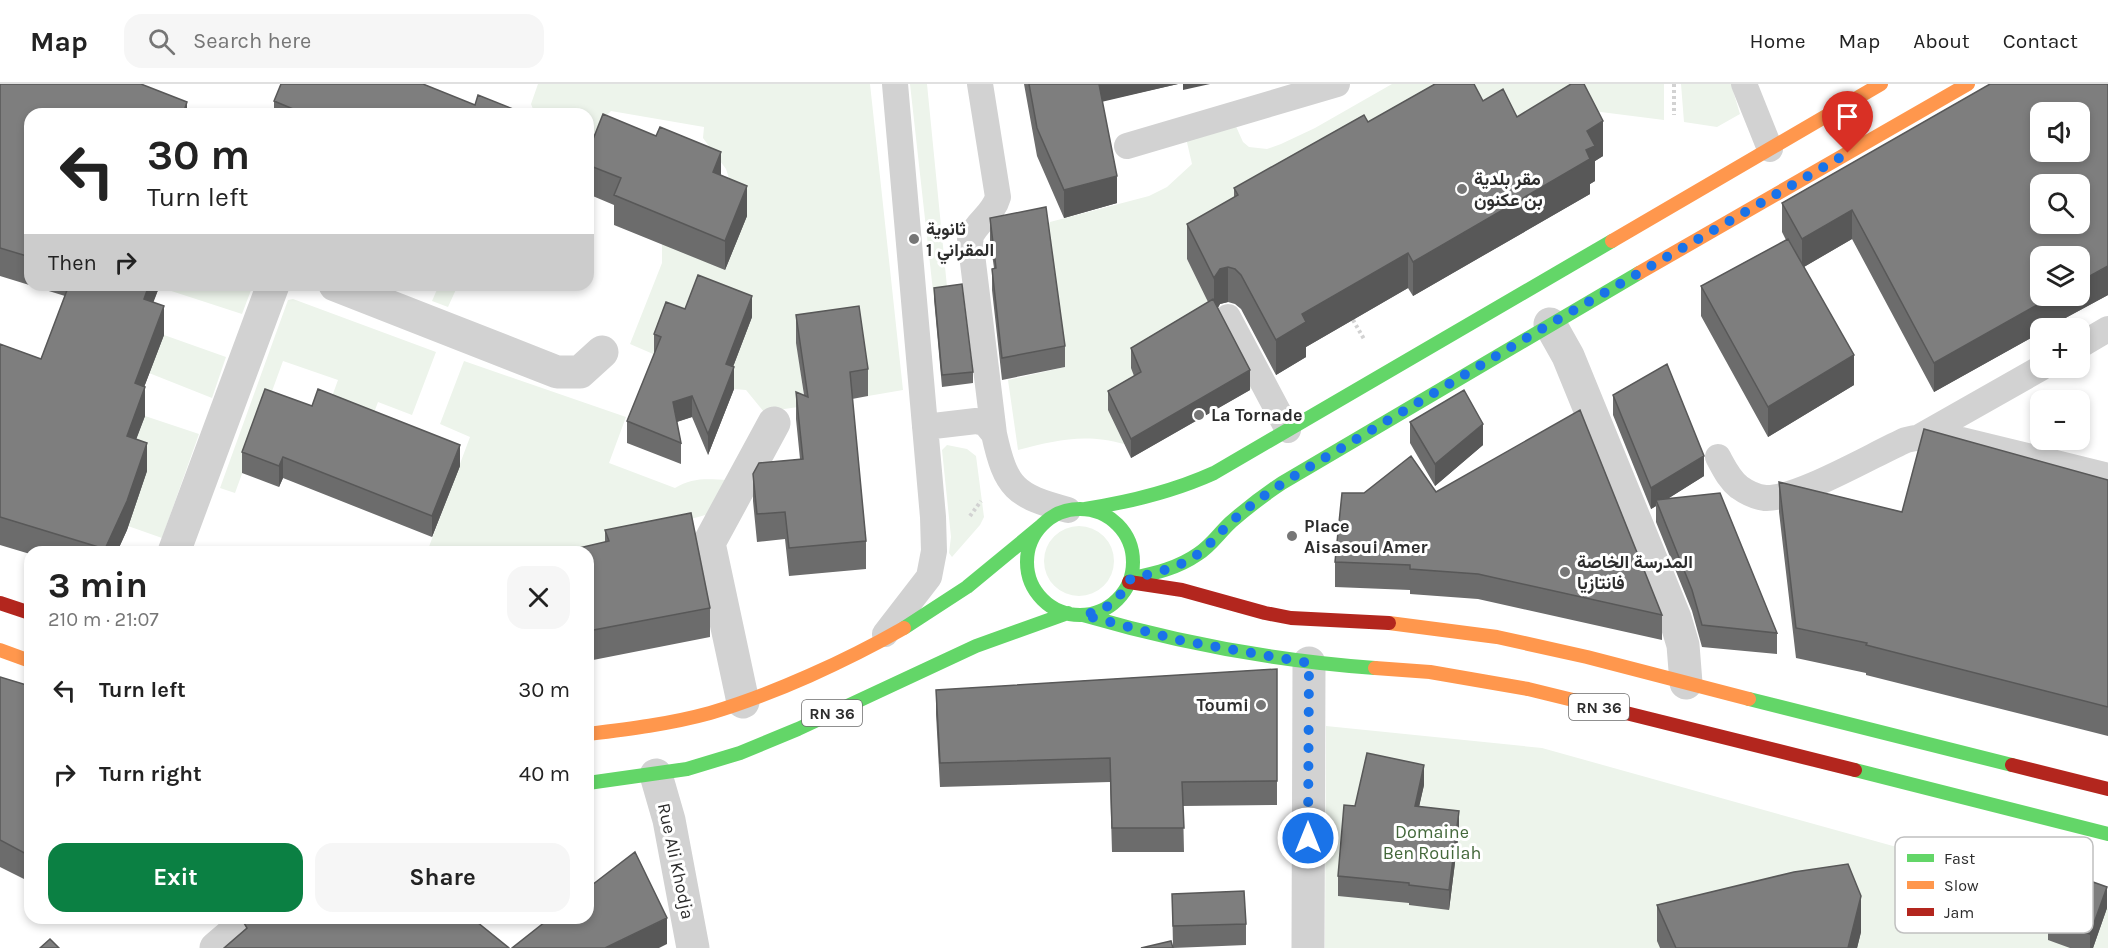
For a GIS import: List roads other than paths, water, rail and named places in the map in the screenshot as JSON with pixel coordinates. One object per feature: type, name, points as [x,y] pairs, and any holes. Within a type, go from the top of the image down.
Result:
[{"type":"main road","name":"RN 36","points":[[594,734],[652,726],[709,713],[768,693],[879,642],[917,620],[967,587],[1054,516],[1152,497],[1185,487],[1214,473],[1881,84]]},
{"type":"main road","points":[[1077,510],[1101,514],[1115,522],[1125,535],[1131,550],[1130,580],[1160,572],[1191,559],[1206,549],[1229,524],[1266,494],[1301,472],[1550,324],[1968,84]]},
{"type":"main road","points":[[1217,558],[1217,551],[1229,524]]},
{"type":"main road","name":"RN 36","points":[[1041,526],[1032,540],[1027,555],[1028,572],[1033,587],[1042,598],[1054,608],[1068,613],[1183,641],[1309,663],[1430,672],[1528,689],[2108,834]]},
{"type":"main road","name":"RN 36","points":[[1083,615],[1099,612],[1111,605],[1123,594],[1130,580],[1182,590],[1291,618],[1370,621],[1497,637],[1587,657],[1686,684],[2108,789]]},
{"type":"main road","points":[[1220,586],[1231,604]]},
{"type":"main road","points":[[0,603],[24,611]]},
{"type":"main road","name":"RN 36","points":[[594,782],[687,769],[740,753],[798,729],[976,646],[1068,613]]},
{"type":"main road","points":[[0,650],[24,659]]},
{"type":"street","points":[[176,546],[271,291]]},
{"type":"street","points":[[350,291],[557,372],[580,372],[602,352]]},
{"type":"street","points":[[1550,324],[1568,357],[1675,618],[1683,645],[1686,684]]},
{"type":"street","points":[[743,702],[709,543],[774,423]]},
{"type":"street","points":[[1308,948],[1309,663]]},
{"type":"street","name":"Rue Ali Khodja","points":[[656,775],[669,820],[693,948]]},
{"type":"street","points":[[216,948],[243,924]]},
{"type":"lane","points":[[879,642],[929,577],[934,551],[926,427],[895,84]]},
{"type":"lane","points":[[980,84],[998,197],[995,209],[974,228],[970,238],[994,434],[1007,478],[1024,495],[1046,504],[1077,510]]},
{"type":"lane","points":[[1127,146],[1337,84]]},
{"type":"lane","points":[[1744,84],[1770,149]]},
{"type":"lane","points":[[1228,317],[1288,430]]},
{"type":"lane","points":[[2090,340],[2108,329]]},
{"type":"lane","points":[[1921,436],[2030,374]]},
{"type":"lane","points":[[926,427],[976,421],[985,423],[994,434]]},
{"type":"lane","points":[[1718,457],[1731,480],[1740,488],[1764,498],[1802,490],[1906,440],[1921,436],[1938,435],[1959,439],[2108,476]]},
{"type":"place","name":"مقر بلدية بن عكنون","points":[[1462,189]]},
{"type":"place","name":"ثانوية المقراني 1","points":[[914,239]]},
{"type":"place","name":"La Tornade","points":[[1199,415]]},
{"type":"place","name":"Place Aisasoui Amer","points":[[1292,536]]},
{"type":"place","name":"المدرسة الخاصة فانتازيا","points":[[1565,572]]},
{"type":"place","name":"Toumi","points":[[1261,705]]},
{"type":"park label","name":"Domaine Ben Rouilah","points":[[1432,842]]}]
